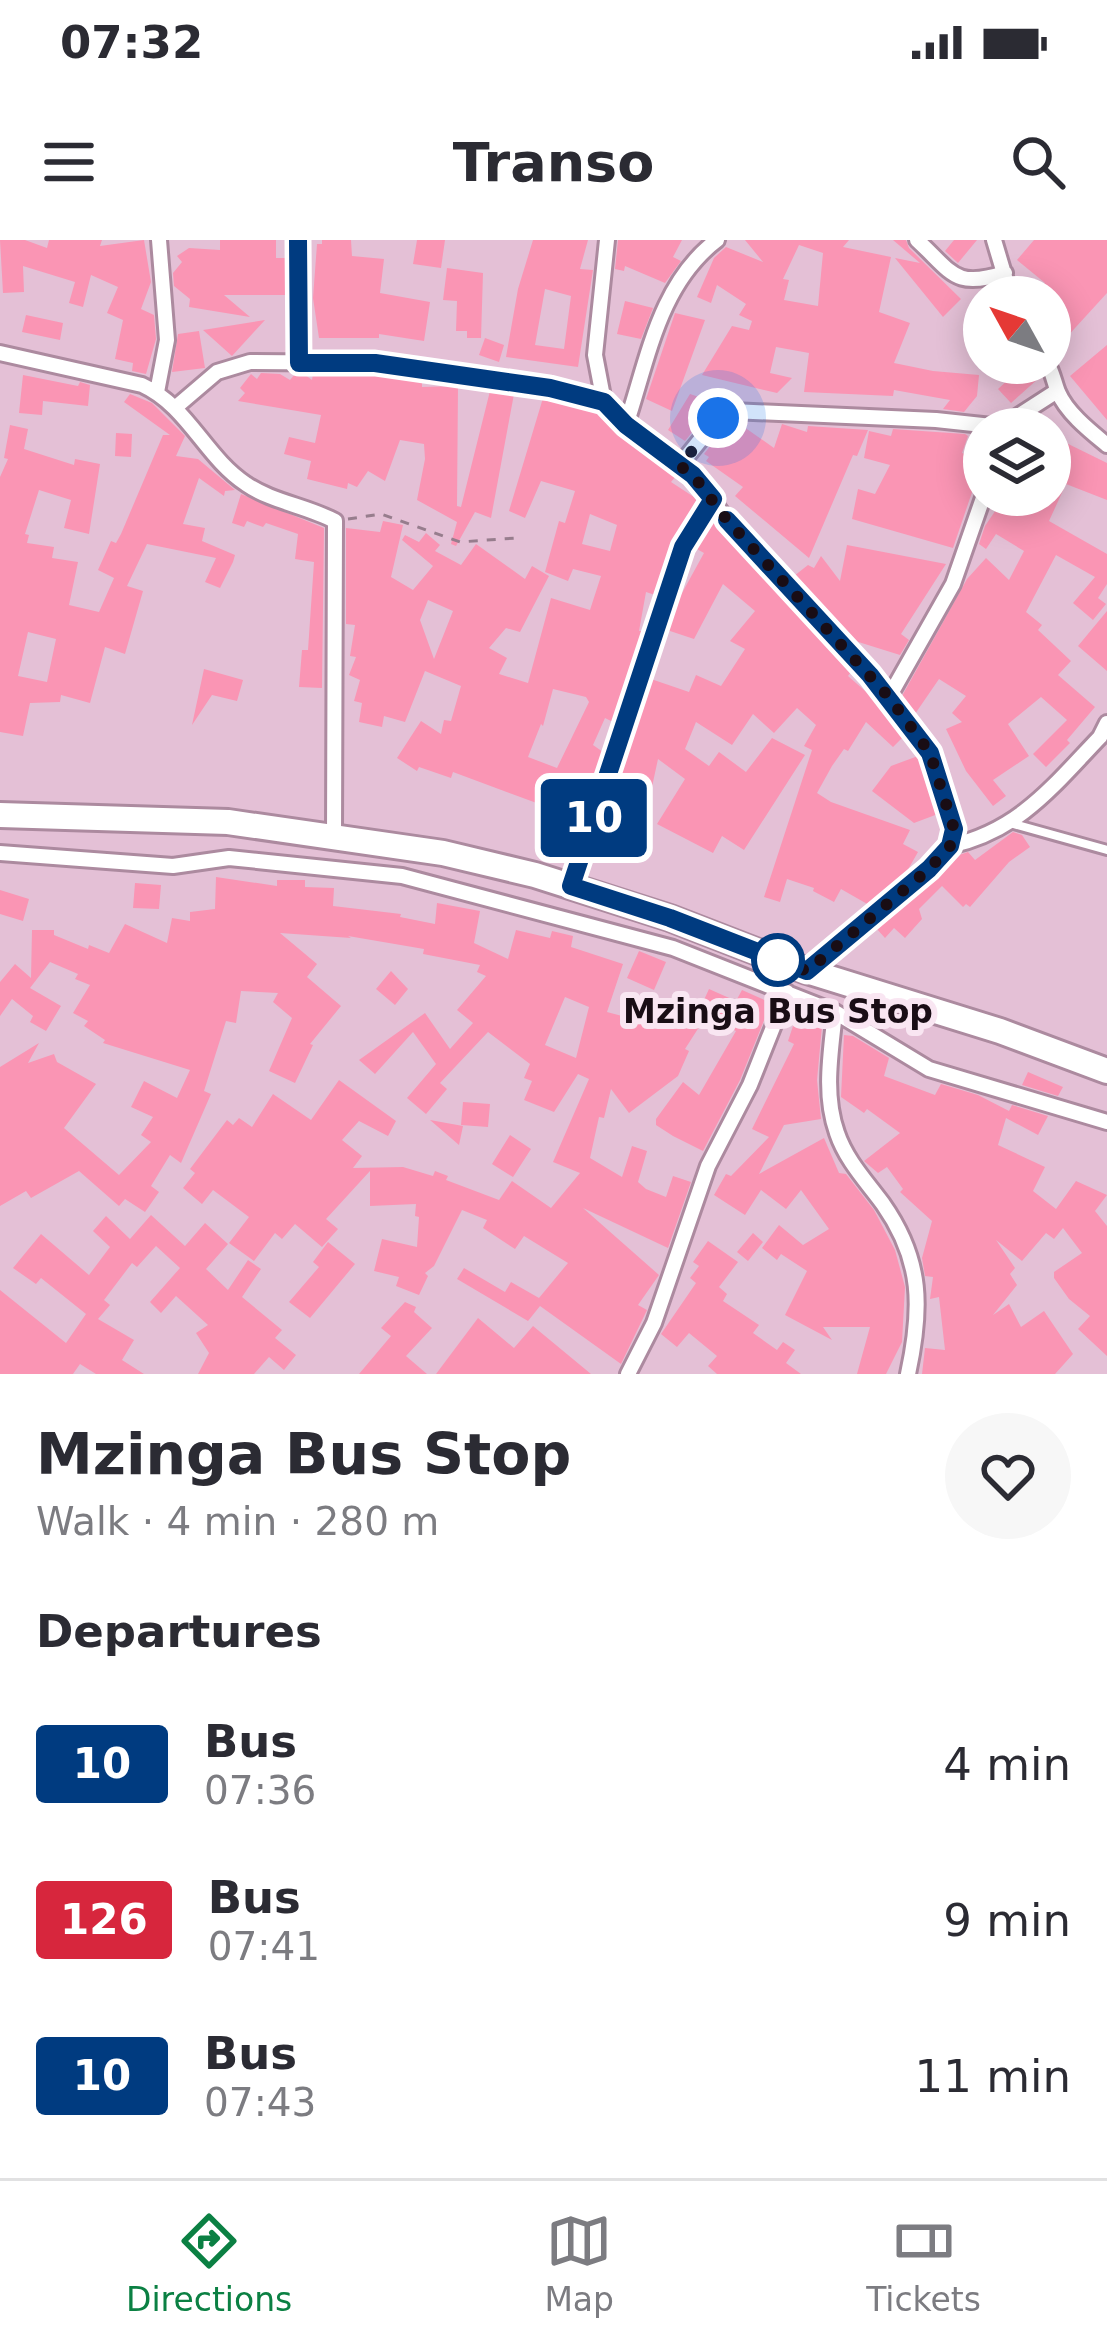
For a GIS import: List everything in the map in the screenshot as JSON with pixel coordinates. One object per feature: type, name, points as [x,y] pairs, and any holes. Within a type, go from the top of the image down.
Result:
[{"type":"highway","points":[[0,815],[228,822],[443,853],[670,918],[807,971],[1000,1031],[1107,1071]]},
{"type":"street","points":[[158,392],[167,340],[159,240]]},
{"type":"street","points":[[298,240],[299,363]]},
{"type":"street","points":[[604,402],[595,355],[607,240]]},
{"type":"street","points":[[626,425],[670,292],[691,260],[717,240]]},
{"type":"street","points":[[917,240],[960,280],[1005,273]]},
{"type":"street","points":[[994,240],[1006,276]]},
{"type":"street","points":[[0,353],[158,392],[247,485],[335,521],[334,836]]},
{"type":"street","points":[[176,407],[217,372],[233,365],[375,363],[550,388],[604,402],[680,466],[889,697],[930,753],[954,829],[950,846],[929,869],[807,971]]},
{"type":"street","points":[[1056,384],[1081,424],[1107,445]]},
{"type":"street","points":[[1031,408],[1057,391]]},
{"type":"street","points":[[680,466],[718,418],[732,411],[963,423]]},
{"type":"street","points":[[571,886],[683,547],[713,499]]},
{"type":"street","points":[[889,697],[953,584],[977,516]]},
{"type":"street","points":[[950,846],[976,841],[1028,813],[1107,723]]},
{"type":"street","points":[[0,853],[172,866],[230,858],[402,876],[673,948],[835,1012],[929,1069],[1107,1122]]},
{"type":"street","points":[[628,1374],[654,1323],[708,1166],[750,1085],[788,992]]},
{"type":"street","points":[[835,1012],[829,1069],[830,1108],[837,1135],[886,1208],[913,1263],[920,1304],[908,1374]]},
{"type":"lane","points":[[1009,823],[1107,850]]},
{"type":"path","points":[[335,521],[381,514],[460,542],[516,538]]},
{"type":"building","points":[[0,240],[25,240],[47,248],[49,240],[102,240],[100,246],[144,240],[151,282],[141,309],[154,315],[156,339],[146,374],[132,371],[133,363],[115,359],[123,320],[107,313],[118,287],[91,275],[83,307],[69,303],[75,282],[23,266],[24,292],[3,293]]},
{"type":"building","points":[[220,240],[276,240],[276,258],[287,258],[287,295],[224,295],[250,317],[189,307],[190,299],[174,286],[173,273],[182,262],[177,256],[189,248],[220,250]]},
{"type":"building","points":[[351,240],[352,256],[384,259],[380,293],[430,302],[424,341],[379,334],[379,338],[319,338],[313,298],[317,244]]},
{"type":"building","points":[[417,240],[445,240],[441,268],[413,264]]},
{"type":"building","points":[[533,240],[588,240],[580,269],[593,270],[578,367],[506,357]],"holes":[[[545,289],[571,296],[564,349],[535,345]]]},
{"type":"building","points":[[618,240],[682,240],[673,257],[681,261],[665,283],[625,266],[624,271],[615,269]]},
{"type":"building","points":[[745,240],[849,240],[843,247],[891,257],[879,312],[910,323],[894,363],[963,374],[963,384],[978,384],[977,396],[963,412],[943,409],[950,400],[894,390],[893,396],[804,392],[809,353],[776,347],[770,373],[792,378],[777,393],[702,375],[732,326],[749,330],[752,321],[739,315],[746,304],[717,285],[711,303],[697,297],[714,258],[726,247],[763,262]],"holes":[[[799,245],[823,253],[818,306],[784,300],[789,280],[783,279]]]},
{"type":"building","points":[[893,240],[906,240],[961,299],[943,317],[895,258],[920,263]]},
{"type":"building","points":[[954,240],[977,240],[958,263],[945,251]]},
{"type":"building","points":[[1034,240],[1107,240],[1107,293],[1071,332],[1071,276],[1036,276],[1017,260]]},
{"type":"building","points":[[447,268],[483,273],[481,338],[467,338],[467,331],[456,331],[457,301],[443,300]]},
{"type":"building","points":[[625,301],[653,308],[641,339],[617,334]]},
{"type":"building","points":[[675,313],[705,320],[672,411],[646,399]]},
{"type":"building","points":[[26,315],[63,323],[60,340],[22,332]]},
{"type":"building","points":[[265,320],[232,356],[203,330]]},
{"type":"building","points":[[199,331],[205,368],[172,372],[178,334]]},
{"type":"building","points":[[485,338],[504,345],[499,362],[479,355]]},
{"type":"building","points":[[1107,345],[1107,420],[1071,377]]},
{"type":"building","points":[[261,373],[290,380],[295,374],[312,380],[313,374],[374,374],[422,381],[422,387],[458,386],[457,506],[461,507],[490,391],[514,394],[491,518],[475,512],[456,546],[451,544],[457,522],[417,500],[424,444],[400,440],[385,481],[368,471],[357,487],[348,483],[347,489],[307,479],[311,461],[284,454],[289,437],[315,443],[321,415],[238,401],[245,393],[240,388],[251,374],[257,379]]},
{"type":"building","points":[[23,375],[90,385],[88,406],[43,401],[42,415],[19,413]]},
{"type":"building","points":[[1003,384],[1032,384],[1011,403],[998,389]]},
{"type":"building","points":[[130,394],[152,403],[185,436],[176,456],[198,459],[235,490],[225,491],[224,496],[199,478],[183,524],[205,528],[202,541],[235,555],[233,562],[220,588],[205,582],[216,558],[147,544],[127,586],[143,591],[125,654],[105,647],[90,703],[61,695],[60,702],[30,703],[23,736],[0,732],[0,477],[8,459],[4,458],[10,425],[28,429],[24,449],[74,465],[75,459],[100,464],[89,534],[64,528],[71,500],[39,490],[25,534],[29,535],[27,543],[54,547],[52,558],[78,562],[69,605],[99,612],[114,578],[98,570],[111,541],[116,543],[121,534],[163,435],[170,435],[124,402]],"holes":[[[28,632],[56,639],[47,682],[18,676]]]},
{"type":"building","points":[[690,394],[720,404],[685,441],[668,430]]},
{"type":"building","points":[[543,398],[598,412],[619,434],[676,476],[671,482],[697,499],[673,542],[655,595],[646,592],[639,631],[643,631],[613,722],[605,718],[593,745],[603,752],[582,816],[568,812],[570,805],[546,794],[542,805],[453,772],[451,778],[419,767],[417,771],[397,758],[421,721],[441,734],[444,720],[451,721],[461,686],[425,671],[405,722],[384,716],[382,727],[359,722],[362,703],[354,701],[360,680],[349,675],[356,657],[350,656],[355,625],[346,624],[346,528],[380,532],[383,521],[403,525],[391,577],[413,590],[433,566],[402,540],[405,535],[419,542],[426,533],[440,545],[435,551],[461,565],[476,544],[525,579],[532,566],[549,576],[520,632],[506,628],[489,648],[507,658],[499,674],[528,683],[551,598],[590,610],[601,576],[573,569],[568,581],[545,572],[559,521],[565,523],[575,491],[541,481],[525,518],[509,511]],"holes":[[[590,514],[617,525],[610,551],[582,544]],[[428,600],[453,611],[434,659],[420,620]],[[553,689],[586,697],[589,702],[557,768],[528,757]]]},
{"type":"building","points":[[734,422],[748,423],[744,427],[774,448],[782,424],[807,432],[808,426],[868,430],[809,558],[735,496],[743,487],[706,461],[709,457],[704,454]]},
{"type":"building","points":[[893,429],[963,434],[964,516],[953,548],[852,519],[858,489],[875,494],[890,465],[864,458],[869,431],[891,436]]},
{"type":"building","points":[[116,433],[132,434],[131,457],[115,456]]},
{"type":"building","points":[[1071,445],[1107,463],[1107,500],[1071,486]]},
{"type":"building","points":[[241,494],[324,528],[322,688],[299,687],[302,650],[308,650],[314,562],[295,559],[298,534],[266,523],[263,527],[247,521],[244,527],[232,523]]},
{"type":"building","points":[[992,516],[1051,516],[1049,521],[1107,554],[1107,584],[1098,598],[1106,604],[1093,620],[1073,603],[1095,577],[1056,555],[1026,612],[1071,661],[1058,675],[1095,707],[1046,767],[1033,754],[1067,720],[1041,697],[1008,724],[1029,756],[993,780],[1006,796],[993,806],[966,771],[946,729],[962,722],[952,713],[966,696],[939,679],[915,714],[902,696],[967,579],[986,558],[1009,580],[1024,551],[996,534],[986,549],[979,544]]},
{"type":"building","points":[[712,521],[904,736],[893,747],[866,722],[817,793],[910,830],[903,844],[918,852],[906,873],[869,905],[841,889],[834,902],[814,888],[787,879],[780,902],[764,897],[812,750],[804,746],[816,725],[797,708],[774,733],[753,714],[732,745],[696,722],[685,749],[709,766],[719,752],[746,772],[772,738],[805,755],[744,850],[722,836],[713,853],[657,824],[685,779],[658,759],[644,824],[628,822],[632,805],[610,802],[651,679],[689,692],[696,675],[721,686],[745,649],[730,641],[755,611],[723,584],[694,639],[667,630],[704,553],[695,548]]},
{"type":"building","points":[[847,545],[946,564],[901,634],[909,640],[900,655],[852,640],[794,576],[808,565],[814,568],[821,556],[840,581]]},
{"type":"building","points":[[1107,611],[1107,671],[1078,646]]},
{"type":"building","points":[[204,669],[243,680],[237,701],[212,695],[192,725]]},
{"type":"building","points":[[918,756],[938,814],[914,823],[872,791],[891,766]]},
{"type":"building","points":[[1013,832],[1022,835],[1030,847],[1009,862],[970,907],[963,907],[942,886],[919,909],[922,919],[905,938],[894,928],[885,938],[876,928],[956,856],[968,852],[975,860]]},
{"type":"building","points":[[216,877],[277,886],[277,880],[305,880],[305,887],[334,888],[333,906],[401,914],[435,924],[437,903],[480,911],[474,943],[508,959],[516,930],[550,938],[552,931],[573,936],[571,947],[623,964],[607,1012],[637,1020],[646,1007],[673,1026],[682,1012],[701,1024],[685,1049],[689,1051],[678,1076],[629,1113],[611,1089],[604,1118],[599,1117],[590,1158],[622,1177],[632,1146],[647,1151],[638,1182],[646,1189],[666,1197],[673,1176],[691,1182],[668,1248],[583,1208],[659,1275],[638,1305],[647,1310],[621,1364],[540,1306],[528,1321],[457,1279],[464,1268],[505,1292],[511,1282],[539,1298],[568,1263],[524,1236],[515,1249],[483,1228],[487,1220],[462,1210],[434,1266],[425,1273],[428,1276],[419,1295],[396,1286],[399,1277],[374,1271],[382,1239],[417,1247],[419,1217],[415,1216],[416,1204],[370,1206],[370,1171],[326,1219],[338,1229],[322,1247],[295,1224],[282,1239],[275,1233],[254,1261],[229,1243],[249,1217],[213,1190],[202,1204],[183,1188],[195,1173],[190,1169],[227,1120],[233,1125],[239,1118],[252,1127],[273,1094],[311,1120],[339,1080],[396,1121],[388,1136],[359,1121],[342,1140],[362,1156],[353,1168],[403,1167],[433,1176],[435,1171],[448,1176],[446,1180],[499,1200],[512,1181],[551,1208],[580,1173],[553,1162],[589,1079],[578,1074],[554,1112],[524,1100],[532,1081],[524,1078],[530,1064],[488,1032],[440,1083],[447,1089],[426,1114],[407,1098],[436,1064],[413,1032],[375,1074],[359,1060],[425,1013],[450,1049],[473,1023],[457,1010],[486,976],[477,972],[480,965],[423,954],[424,949],[348,936],[351,938],[280,933],[317,964],[307,977],[341,1006],[310,1044],[295,1083],[269,1071],[292,1018],[273,1002],[278,993],[241,991],[236,1023],[226,1021],[204,1091],[211,1094],[181,1163],[170,1155],[151,1186],[159,1192],[145,1212],[125,1199],[119,1206],[79,1171],[31,1198],[26,1191],[0,1206],[0,1067],[39,1043],[28,1063],[54,1054],[57,1062],[96,1084],[64,1128],[119,1175],[151,1142],[141,1135],[153,1117],[131,1107],[144,1081],[177,1098],[190,1070],[103,1043],[84,1026],[88,1021],[73,1013],[90,985],[50,962],[30,988],[61,1006],[46,1031],[30,1022],[33,1016],[12,999],[0,1016],[0,982],[15,964],[31,978],[32,930],[54,930],[54,935],[109,953],[125,924],[167,943],[172,918],[190,921],[190,912],[215,909]],"holes":[[[565,997],[589,1007],[576,1058],[545,1045]]]},
{"type":"building","points":[[135,883],[161,885],[159,909],[133,908]]},
{"type":"building","points":[[0,890],[29,899],[23,921],[0,914]]},
{"type":"building","points":[[639,951],[666,962],[654,990],[627,978]]},
{"type":"building","points":[[391,971],[408,989],[395,1005],[376,989]]},
{"type":"building","points":[[709,989],[736,1001],[742,990],[771,1003],[740,1080],[703,1151],[656,1125],[656,1119],[683,1082],[699,1095],[736,1031],[698,1013]]},
{"type":"building","points":[[796,1017],[822,1026],[817,1080],[821,1119],[784,1125],[759,1174],[824,1138],[839,1173],[846,1174],[874,1210],[895,1250],[905,1287],[902,1342],[886,1374],[857,1374],[870,1327],[823,1327],[832,1340],[785,1315],[807,1271],[781,1254],[777,1260],[762,1248],[779,1225],[803,1245],[829,1229],[801,1190],[786,1209],[761,1190],[745,1215],[714,1195],[726,1174],[731,1176],[769,1137],[752,1129],[794,1044],[788,1041]]},
{"type":"building","points":[[844,1035],[889,1058],[884,1076],[935,1095],[941,1084],[1009,1111],[1012,1105],[1048,1116],[1038,1135],[1006,1118],[998,1145],[1045,1167],[1033,1191],[1056,1209],[1076,1181],[1107,1195],[1095,1211],[1107,1226],[1107,1356],[1078,1329],[1090,1316],[1054,1278],[1054,1272],[1082,1253],[1063,1228],[1054,1239],[1046,1233],[1022,1261],[996,1240],[1015,1268],[1010,1274],[1017,1285],[993,1315],[1009,1304],[1021,1327],[1044,1311],[1073,1354],[1055,1374],[922,1374],[925,1348],[945,1350],[939,1297],[930,1299],[933,1277],[925,1276],[922,1258],[932,1221],[900,1192],[903,1189],[887,1167],[878,1173],[864,1161],[900,1133],[841,1097]]},
{"type":"building","points":[[1028,1072],[1063,1087],[1058,1096],[1022,1085]]},
{"type":"building","points":[[463,1102],[490,1104],[488,1127],[461,1125]]},
{"type":"building","points":[[430,1120],[463,1126],[459,1145]]},
{"type":"building","points":[[510,1135],[531,1149],[513,1177],[492,1164]]},
{"type":"building","points":[[151,1215],[185,1246],[205,1223],[228,1244],[206,1269],[228,1290],[248,1260],[261,1269],[242,1297],[282,1330],[275,1338],[296,1355],[284,1370],[269,1357],[254,1374],[198,1374],[209,1353],[196,1333],[208,1325],[176,1296],[161,1313],[150,1302],[180,1268],[156,1246],[137,1267],[132,1263],[104,1300],[110,1305],[98,1319],[134,1340],[122,1360],[144,1374],[96,1374],[80,1364],[73,1374],[0,1374],[0,1290],[66,1343],[86,1314],[41,1278],[36,1284],[13,1268],[41,1234],[89,1275],[110,1247],[93,1231],[106,1216],[130,1239]]},
{"type":"building","points":[[753,1233],[763,1242],[748,1261],[737,1252]]},
{"type":"building","points":[[708,1241],[738,1262],[719,1287],[727,1294],[723,1301],[759,1325],[753,1333],[777,1350],[783,1342],[795,1350],[786,1363],[801,1374],[717,1374],[708,1366],[717,1356],[689,1333],[677,1347],[661,1334],[696,1283],[690,1278],[699,1266],[693,1262]]},
{"type":"building","points":[[328,1242],[355,1264],[310,1318],[289,1302],[319,1267],[313,1262]]},
{"type":"building","points":[[405,1302],[416,1307],[414,1312],[432,1328],[406,1356],[427,1374],[359,1374],[391,1336],[381,1328]]},
{"type":"building","points":[[478,1318],[514,1348],[533,1326],[591,1374],[436,1374]]},
{"type":"bus line","name":"10","points":[[298,240],[299,363],[375,363],[550,388],[604,402],[611,413],[693,475],[713,499],[683,547],[571,886],[807,971],[929,869],[950,846],[954,829],[930,753],[889,697],[727,520]]},
{"type":"place","name":"Mzinga Bus Stop","points":[[778,960]]},
{"type":"route","points":[[718,418],[680,466],[693,475],[727,520],[889,697],[930,753],[954,829],[950,846],[929,869],[807,971],[778,960]]}]
